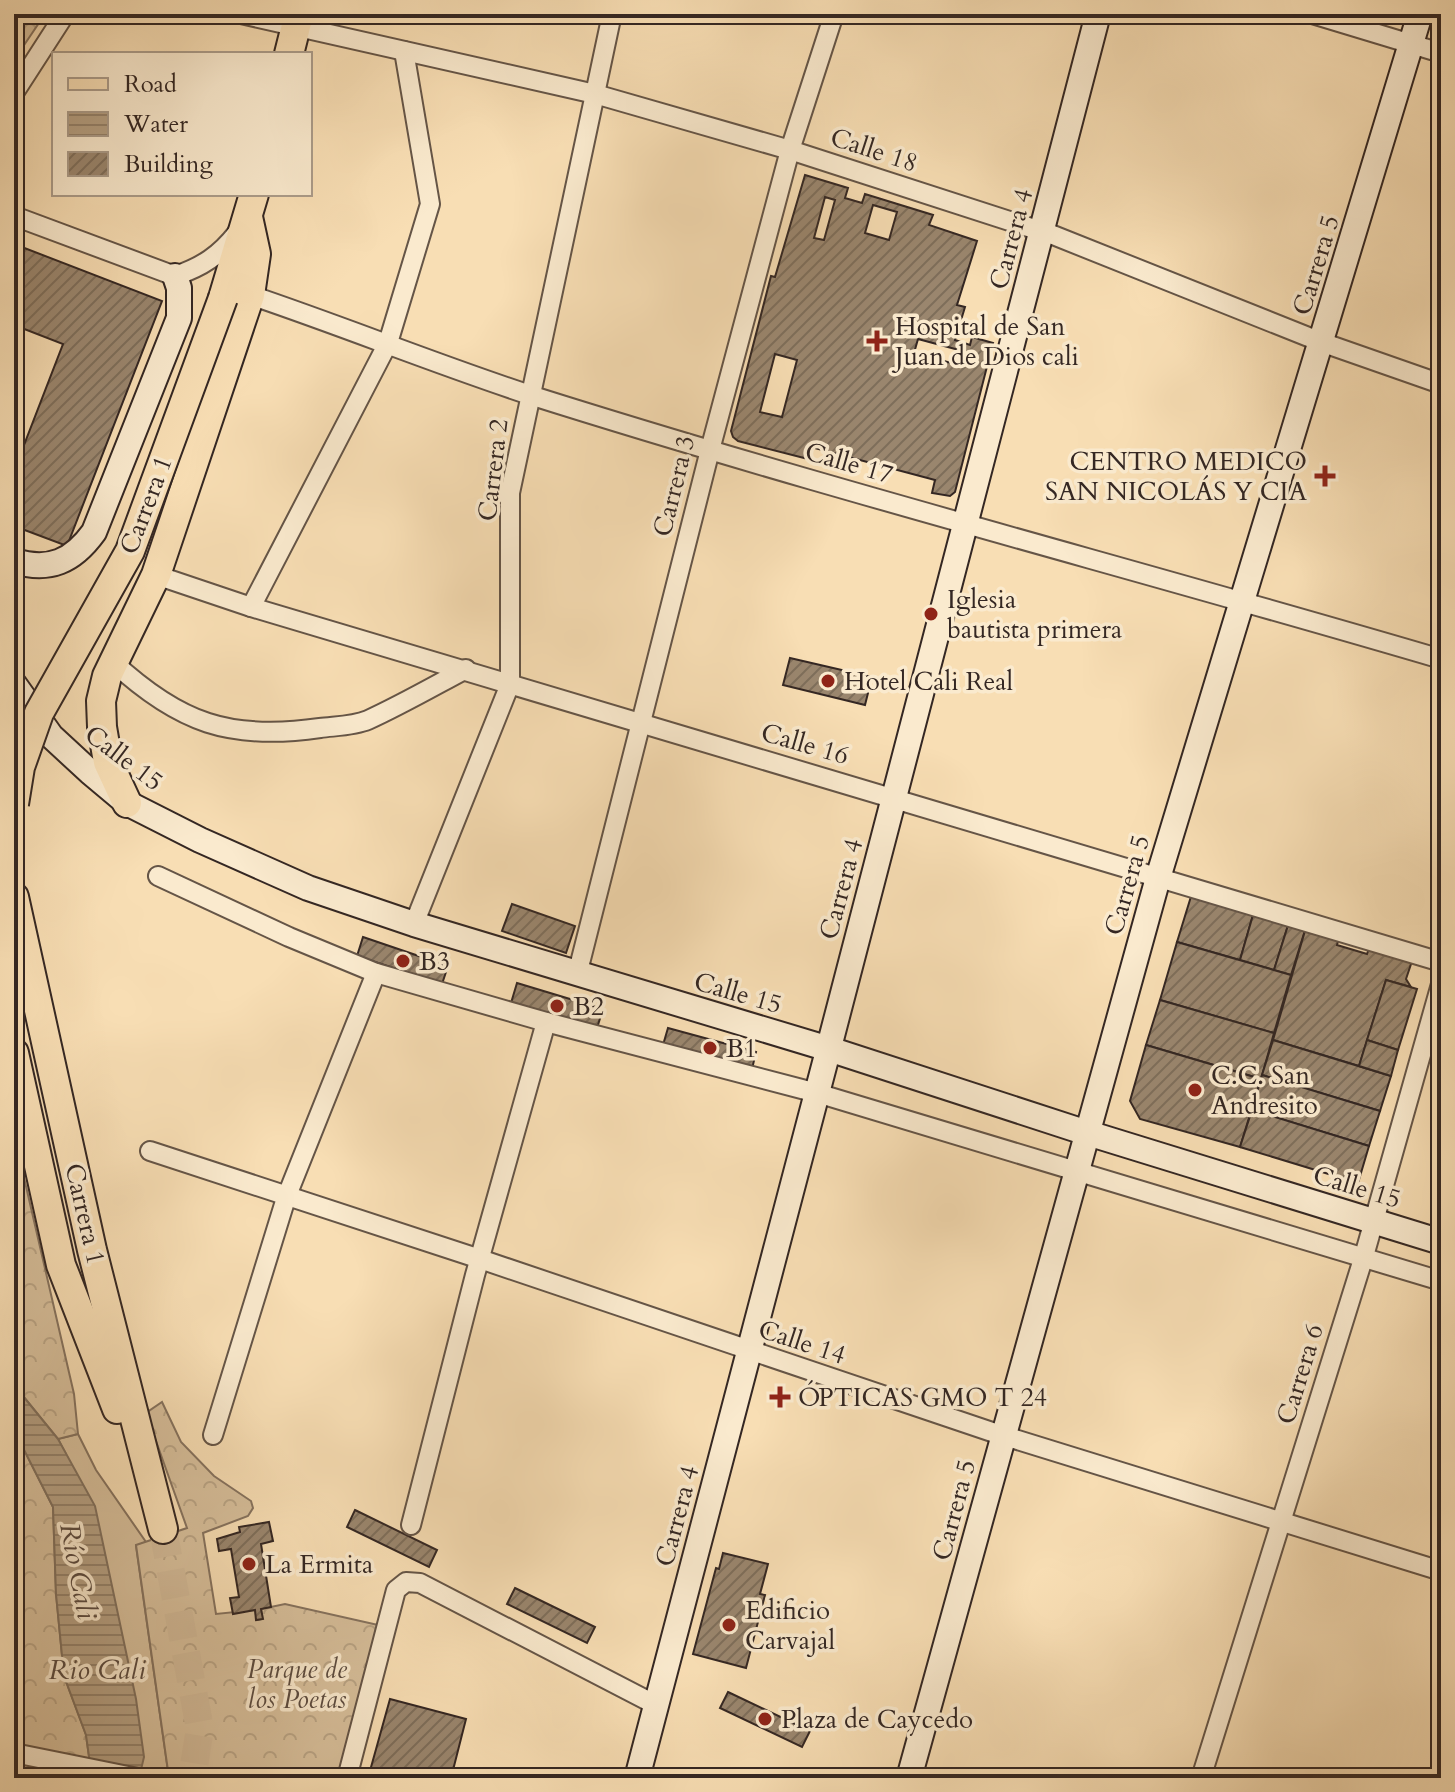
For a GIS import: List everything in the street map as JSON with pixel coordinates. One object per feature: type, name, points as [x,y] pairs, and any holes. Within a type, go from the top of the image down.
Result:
[{"type":"main road","points":[[286,19],[289,52]]},
{"type":"main road","name":"Carrera 1","points":[[14,804],[20,767],[39,713],[130,551],[237,296],[251,206]]},
{"type":"main road","points":[[127,803],[108,762],[101,701],[113,662],[156,575],[237,296]]},
{"type":"main road","name":"Carrera 1","points":[[14,897],[92,1250],[163,1529],[61,1265],[14,1053]]},
{"type":"street","points":[[14,93],[65,14]]},
{"type":"street","name":"Calle 18","points":[[241,14],[286,19],[404,51],[595,94],[790,150],[1042,231],[1321,342],[1441,384]]},
{"type":"street","name":"Carrera 2","points":[[414,924],[510,684],[510,493],[612,14]]},
{"type":"street","name":"Carrera 3","points":[[577,975],[710,450],[790,150],[834,14]]},
{"type":"street","name":"Carrera 4","points":[[637,1778],[935,649],[1098,14]]},
{"type":"street","points":[[1312,14],[1441,53]]},
{"type":"street","name":"Carrera 5","points":[[909,1778],[1158,878],[1420,14]]},
{"type":"street","points":[[251,607],[388,343],[430,204],[404,51]]},
{"type":"street","points":[[14,216],[175,276],[211,260],[225,249],[251,206]]},
{"type":"street","points":[[14,561],[38,566],[57,565],[84,547],[94,532],[179,318],[179,288],[175,276]]},
{"type":"street","name":"Calle 17","points":[[237,296],[388,343],[529,394],[710,450],[1441,659]]},
{"type":"street","name":"Calle 16","points":[[156,575],[251,607],[1441,962]]},
{"type":"street","points":[[113,662],[161,702],[191,718],[217,727],[283,733],[365,721],[466,669]]},
{"type":"street","name":"Calle 15","points":[[14,684],[51,736],[127,803],[200,840],[308,888],[577,975],[829,1049],[1087,1133],[1441,1242]]},
{"type":"street","points":[[158,876],[289,937],[376,973],[546,1022],[817,1093],[1441,1281]]},
{"type":"street","points":[[213,1435],[286,1198],[376,973]]},
{"type":"street","name":"Carrera 6","points":[[1201,1778],[1364,1256],[1441,984]]},
{"type":"street","points":[[411,1525],[546,1022]]},
{"type":"street","name":"Calle 14","points":[[150,1151],[1003,1436],[1441,1571]]},
{"type":"street","points":[[347,1778],[396,1590],[406,1582],[420,1583],[656,1705]]},
{"type":"street","points":[[23,1755],[138,1778]]},
{"type":"green space","points":[[14,14],[45,14],[14,60]]},
{"type":"green space","points":[[14,1125],[74,1394],[78,1434],[58,1439],[14,1385]]},
{"type":"green space","name":"Parque de los Poetas","points":[[162,1402],[181,1442],[214,1476],[251,1501],[253,1508],[248,1516],[203,1533],[216,1614],[255,1610],[257,1620],[262,1619],[261,1609],[285,1604],[387,1627],[347,1778],[169,1778],[136,1545],[187,1528],[146,1413]]},
{"type":"green space","points":[[14,1430],[53,1507],[56,1594],[64,1676],[86,1735],[92,1778],[14,1778]]},
{"type":"green space","points":[[78,1434],[96,1470],[146,1542],[136,1546],[169,1778],[139,1778],[66,1454],[58,1439]]},
{"type":"water","name":"Rio Cali","points":[[14,1385],[58,1439],[95,1506],[136,1699],[144,1757],[139,1778],[92,1778],[86,1735],[64,1676],[56,1594],[53,1507],[14,1430]]},
{"type":"building","name":"Hospital de San Juan de Dios cali","points":[[805,175],[848,188],[845,198],[862,203],[865,194],[933,215],[929,225],[977,241],[957,305],[965,307],[955,340],[970,345],[972,337],[993,343],[955,492],[950,496],[932,493],[935,480],[811,447],[808,459],[738,441],[733,437],[731,431],[771,276],[775,277]],"holes":[[[825,197],[835,200],[824,240],[814,238]],[[873,205],[897,212],[889,240],[865,233]],[[918,339],[959,350],[955,364],[914,353]],[[775,354],[797,360],[782,417],[760,412]]]},
{"type":"building","points":[[14,244],[162,301],[67,546],[14,526],[14,471],[63,344],[14,325]]},
{"type":"building","name":"Hotel Cali Real","points":[[790,658],[872,677],[865,705],[783,685]]},
{"type":"building","points":[[1193,890],[1255,908],[1240,960],[1177,942]]},
{"type":"building","points":[[512,904],[575,926],[566,953],[502,931]]},
{"type":"building","points":[[1255,908],[1290,919],[1274,970],[1240,960]]},
{"type":"building","points":[[1290,919],[1307,924],[1291,975],[1274,970]]},
{"type":"building","points":[[1307,924],[1340,935],[1337,945],[1367,954],[1371,943],[1413,958],[1406,979],[1411,987],[1386,980],[1359,1066],[1273,1040]]},
{"type":"building","name":"B3","points":[[363,937],[448,966],[442,984],[357,956]]},
{"type":"building","points":[[1177,942],[1291,975],[1274,1033],[1160,1000]]},
{"type":"building","points":[[1386,980],[1417,989],[1398,1050],[1367,1040]]},
{"type":"building","name":"B2","points":[[517,983],[603,1009],[597,1028],[511,1003]]},
{"type":"building","points":[[1160,1000],[1274,1033],[1261,1079],[1146,1045]]},
{"type":"building","name":"B1","points":[[668,1028],[756,1052],[752,1069],[663,1045]]},
{"type":"building","points":[[1273,1040],[1391,1076],[1380,1111],[1262,1075]]},
{"type":"building","points":[[1367,1040],[1398,1050],[1391,1076],[1359,1066]]},
{"type":"building","name":"C.C. San Andresito","points":[[1146,1045],[1261,1079],[1240,1147],[1140,1119],[1130,1101]]},
{"type":"building","points":[[1262,1075],[1380,1111],[1369,1146],[1252,1110]]},
{"type":"building","points":[[1252,1110],[1369,1146],[1358,1183],[1240,1147]]},
{"type":"building","points":[[355,1510],[437,1550],[429,1567],[347,1527]]},
{"type":"building","name":"La Ermita","points":[[269,1522],[273,1541],[261,1544],[271,1607],[261,1609],[263,1619],[256,1620],[255,1610],[233,1614],[230,1598],[239,1597],[231,1549],[219,1551],[217,1539],[240,1532],[239,1527]]},
{"type":"building","name":"Edificio Carvajal","points":[[723,1553],[768,1564],[760,1594],[765,1595],[746,1668],[693,1654],[716,1568],[719,1569]]},
{"type":"building","points":[[515,1588],[595,1627],[587,1643],[507,1604]]},
{"type":"building","name":"Plaza de Caycedo","points":[[728,1692],[810,1731],[802,1747],[720,1708]]},
{"type":"building","points":[[390,1699],[466,1719],[451,1778],[368,1778]]},
{"type":"tunnel","points":[[163,1529],[200,1729],[192,1778]]},
{"type":"place","name":"Hospital de San Juan de Dios cali","points":[[877,341]]},
{"type":"place","name":"CENTRO MEDICO SAN NICOLÁS Y CIA","points":[[1325,476]]},
{"type":"place","name":"Iglesia bautista primera","points":[[931,614]]},
{"type":"place","name":"Hotel Cali Real","points":[[828,681]]},
{"type":"place","name":"B3","points":[[403,961]]},
{"type":"place","name":"B2","points":[[557,1006]]},
{"type":"place","name":"B1","points":[[710,1048]]},
{"type":"place","name":"C.C. San Andresito","points":[[1195,1090]]},
{"type":"place","name":"ÓPTICAS GMO T 24","points":[[780,1397]]},
{"type":"place","name":"La Ermita","points":[[249,1564]]},
{"type":"place","name":"Edificio Carvajal","points":[[729,1625]]},
{"type":"place","name":"Plaza de Caycedo","points":[[765,1719]]},
{"type":"water label","name":"Río Cali","points":[[78,1571]]}]
